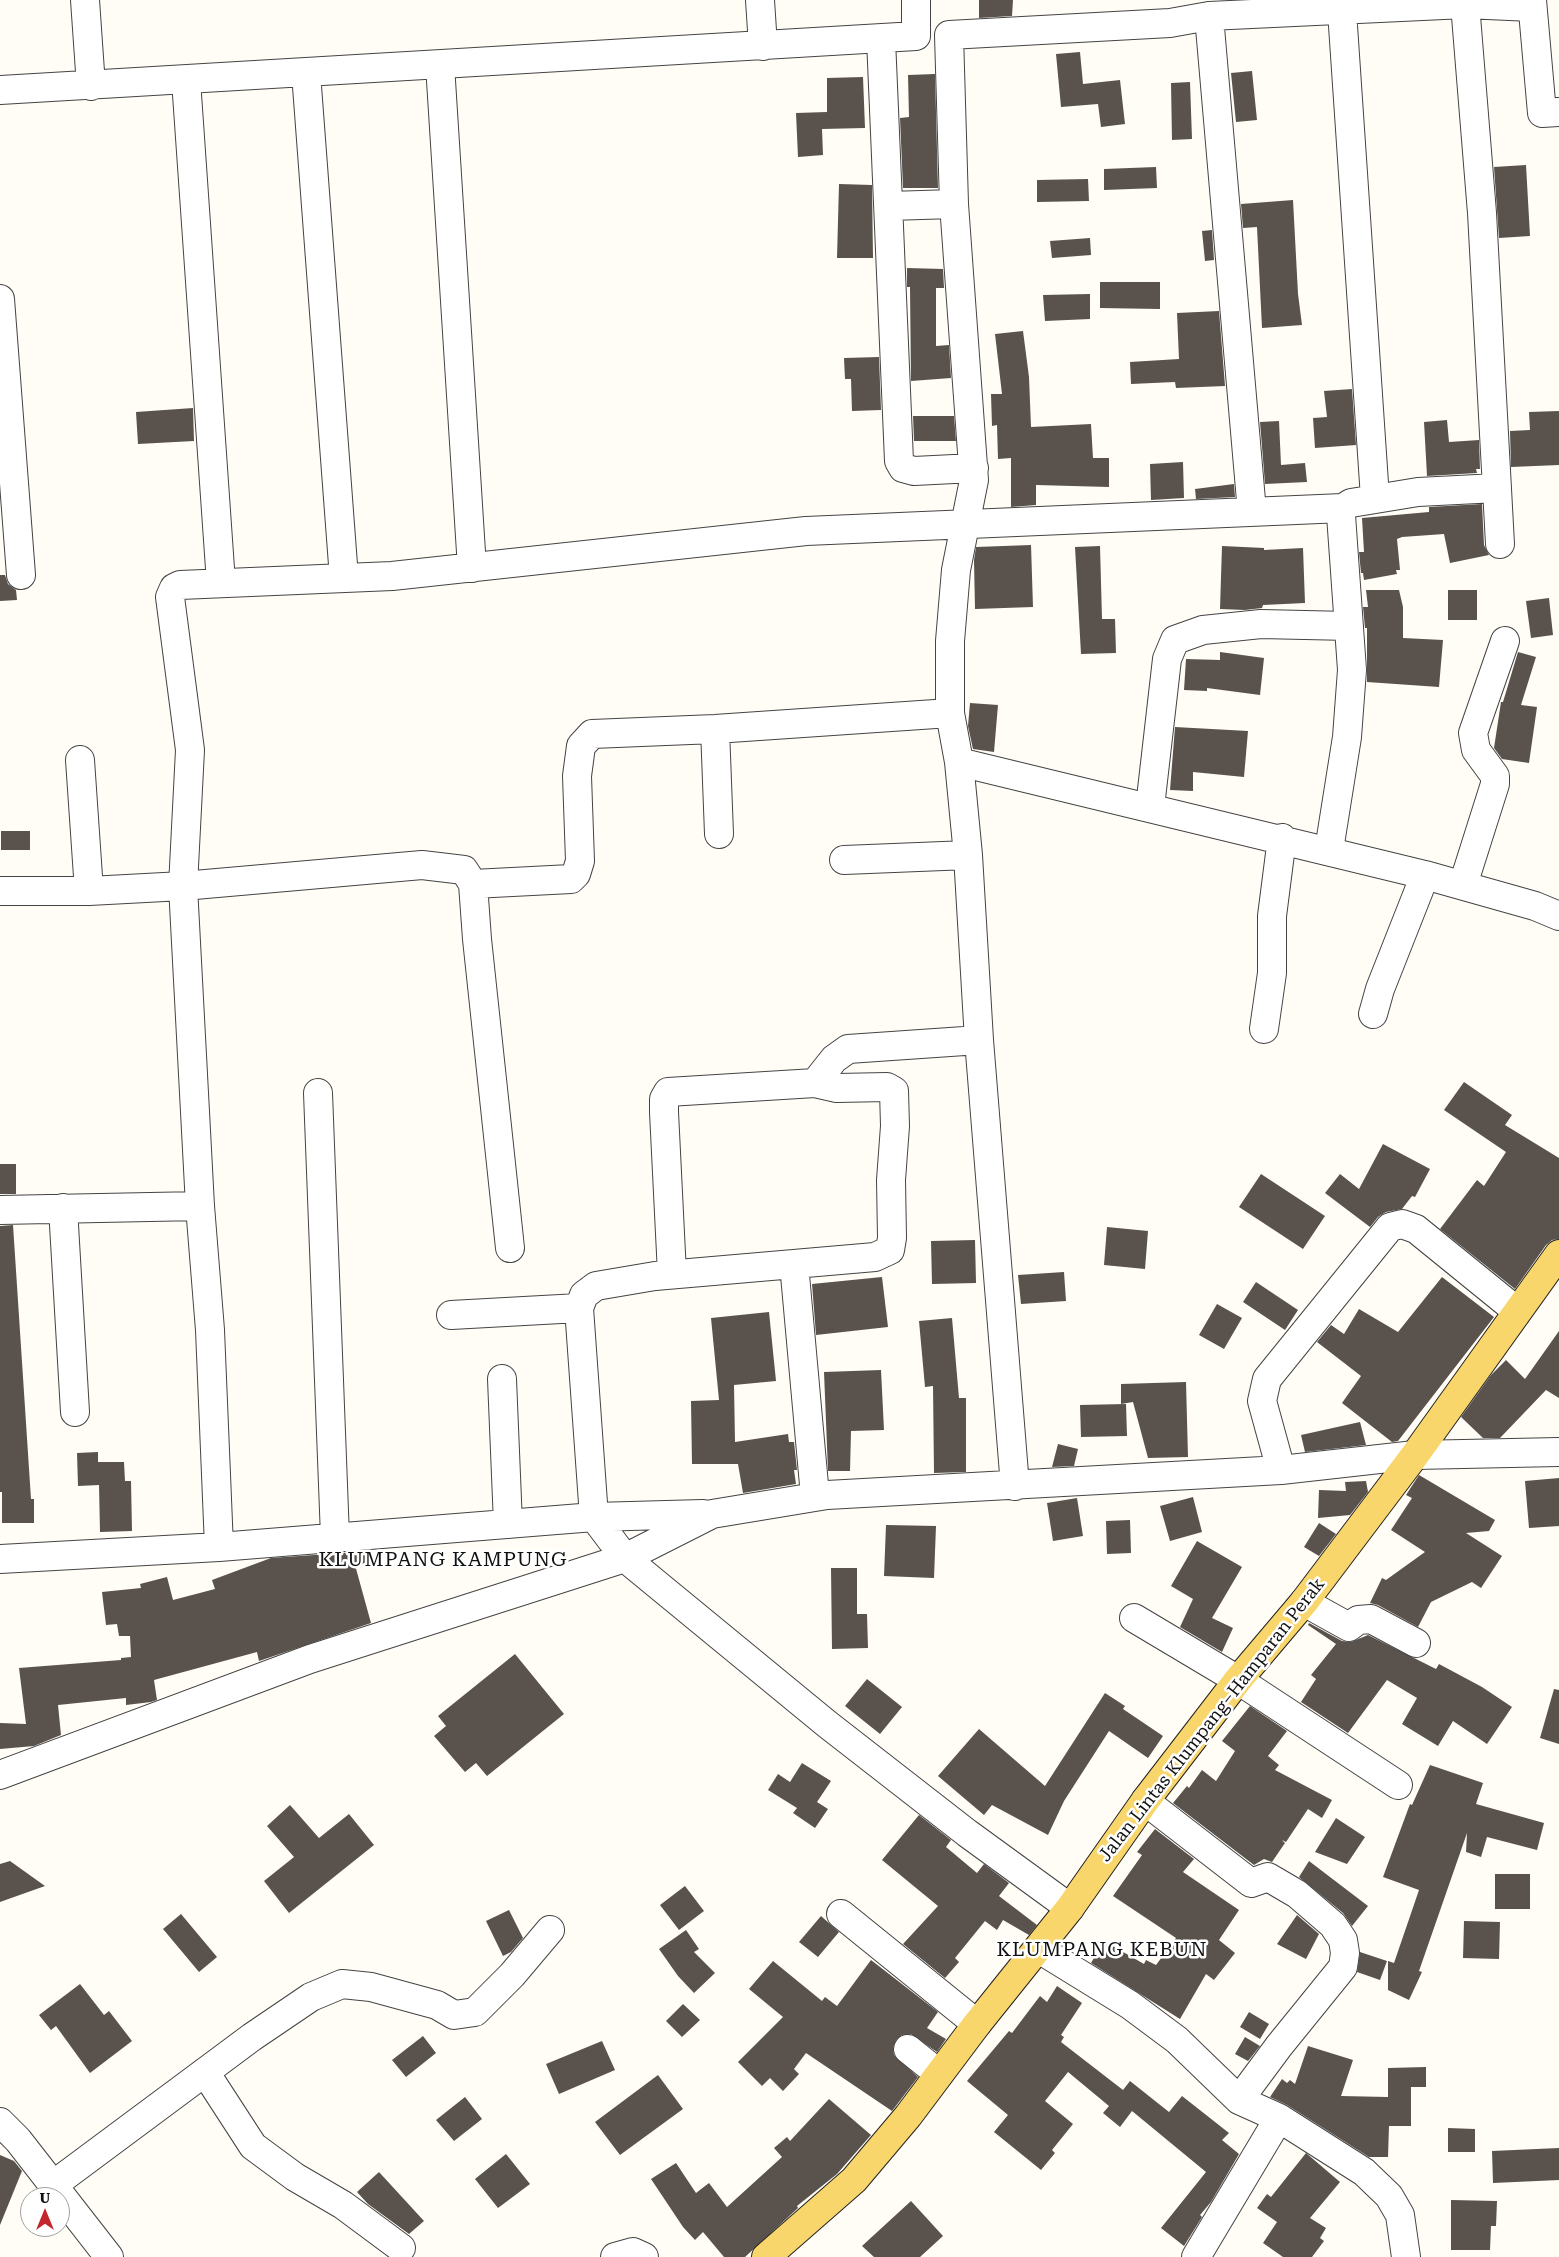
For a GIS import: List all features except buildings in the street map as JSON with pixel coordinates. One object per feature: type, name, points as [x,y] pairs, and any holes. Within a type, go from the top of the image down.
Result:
[{"type":"main road","name":"Jalan Lintas Klumpang–Hamparan Perak","points":[[766,2257],[854,2180],[908,2116],[977,2024],[1039,1949],[1145,1801],[1238,1680],[1304,1602],[1415,1455],[1559,1254]]},
{"type":"street","points":[[85,0],[91,86]]},
{"type":"street","points":[[760,0],[763,46]]},
{"type":"street","points":[[916,0],[916,36]]},
{"type":"street","points":[[0,90],[949,35],[1173,11],[1209,16],[1342,11],[1414,3],[1532,3],[1542,113],[1559,112]]},
{"type":"street","points":[[1466,4],[1482,213],[1500,544]]},
{"type":"street","points":[[1342,11],[1375,498]]},
{"type":"street","points":[[1209,16],[1252,512]]},
{"type":"street","points":[[949,35],[954,204],[974,468],[974,480],[956,570],[950,641],[950,713],[959,762],[968,855],[979,1040],[1015,1486]]},
{"type":"street","points":[[881,39],[899,462],[903,468],[914,471],[974,468]]},
{"type":"street","points":[[440,65],[472,568]]},
{"type":"street","points":[[306,73],[344,578]]},
{"type":"street","points":[[186,80],[221,583]]},
{"type":"street","points":[[889,206],[954,204]]},
{"type":"street","points":[[0,299],[21,575]]},
{"type":"street","points":[[219,1546],[210,1330],[200,1206],[183,886],[190,750],[170,597],[174,588],[180,585],[392,576],[806,531],[1344,508],[1351,503],[1418,492],[1497,488]]},
{"type":"street","points":[[1329,850],[1347,737],[1352,670],[1341,516],[1344,508]]},
{"type":"street","points":[[1150,807],[1167,659],[1175,640],[1203,630],[1261,624],[1349,626]]},
{"type":"street","points":[[1463,885],[1495,784],[1495,776],[1476,750],[1473,733],[1505,641]]},
{"type":"street","points":[[473,884],[571,879],[576,874],[580,862],[577,776],[580,746],[592,734],[715,729],[950,713]]},
{"type":"street","points":[[715,729],[719,834]]},
{"type":"street","points":[[80,760],[89,891]]},
{"type":"street","points":[[959,762],[1329,850],[1463,885],[1535,906],[1559,916]]},
{"type":"street","points":[[1264,1028],[1272,973],[1272,916],[1282,838]]},
{"type":"street","points":[[844,860],[968,855]]},
{"type":"street","points":[[0,891],[89,891],[183,886],[422,865],[464,870],[473,884],[476,939],[510,1248]]},
{"type":"street","points":[[1373,1014],[1380,989],[1425,875]]},
{"type":"street","points":[[815,1083],[834,1059],[848,1048],[979,1040]]},
{"type":"street","points":[[672,1274],[664,1112],[664,1099],[668,1092],[815,1083],[837,1088],[887,1088],[894,1091],[891,1246],[887,1253],[875,1257],[672,1274],[596,1286],[584,1295],[579,1308],[594,1517],[625,1558],[886,1771],[1070,1908]]},
{"type":"street","points":[[318,1093],[335,1537]]},
{"type":"street","points":[[0,1210],[200,1206]]},
{"type":"street","points":[[63,1208],[75,1412]]},
{"type":"street","points":[[1281,1470],[1262,1401],[1267,1379],[1390,1227],[1402,1224],[1416,1229],[1517,1311]]},
{"type":"street","points":[[794,1264],[815,1496]]},
{"type":"street","points":[[451,1314],[579,1308]]},
{"type":"street","points":[[502,1379],[508,1524]]},
{"type":"street","points":[[0,1559],[219,1546],[594,1517],[712,1514],[815,1496],[1281,1470],[1415,1455],[1559,1452]]},
{"type":"street","points":[[0,1775],[310,1659],[625,1558],[712,1514]]},
{"type":"street","points":[[1304,1602],[1349,1626],[1358,1620],[1371,1619],[1416,1643]]},
{"type":"street","points":[[1134,1618],[1238,1680],[1398,1785]]},
{"type":"street","points":[[1145,1801],[1251,1883],[1268,1877],[1297,1894],[1333,1925],[1343,1940],[1345,1952],[1343,1967],[1279,2046],[1240,2100]]},
{"type":"street","points":[[841,1914],[977,2024]]},
{"type":"street","points":[[53,2185],[205,2072],[311,1997],[342,1984],[371,1987],[437,2005],[454,2015],[476,2012],[512,1975],[550,1930]]},
{"type":"street","points":[[1039,1949],[1130,2005],[1177,2040],[1240,2100],[1279,2118],[1364,2172],[1389,2196],[1400,2215],[1406,2257]]},
{"type":"street","points":[[908,2049],[940,2074]]},
{"type":"street","points":[[205,2072],[253,2146],[295,2177],[343,2205],[402,2248]]},
{"type":"street","points":[[1196,2257],[1279,2118]]},
{"type":"street","points":[[0,2122],[18,2140],[109,2257]]},
{"type":"street","points":[[615,2257],[633,2252],[644,2257]]},
{"type":"district","name":"KLUMPANG KAMPUNG","points":[[443,1560]]},
{"type":"district","name":"KLUMPANG KEBUN","points":[[1102,1950]]}]
